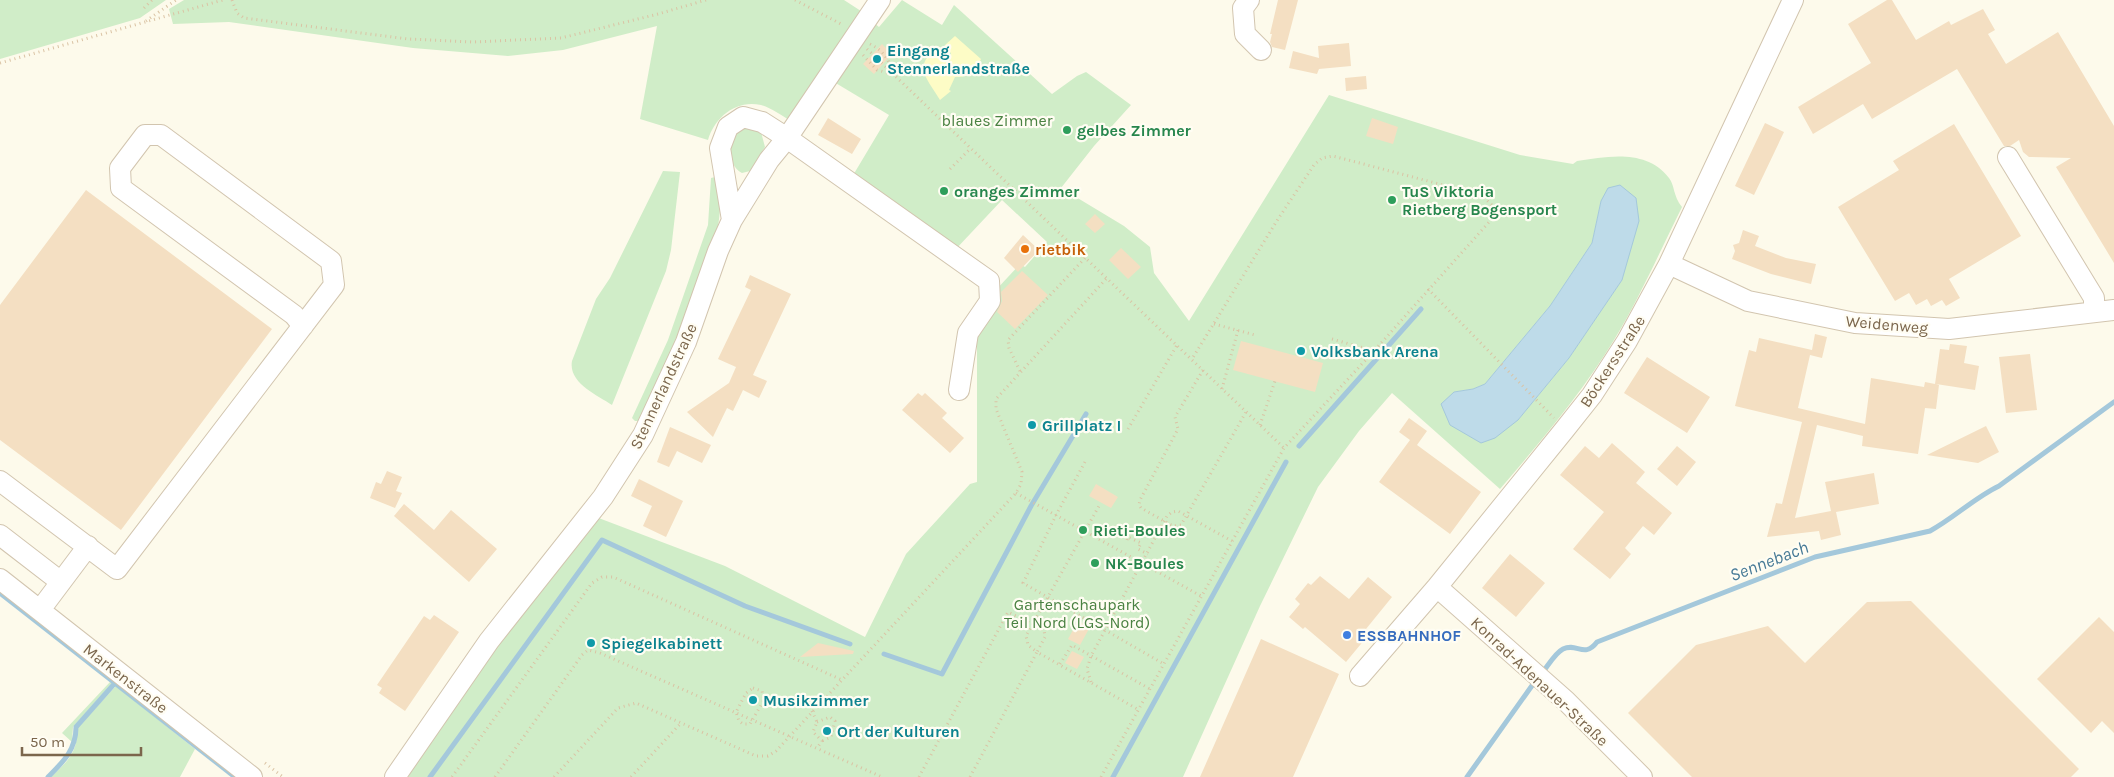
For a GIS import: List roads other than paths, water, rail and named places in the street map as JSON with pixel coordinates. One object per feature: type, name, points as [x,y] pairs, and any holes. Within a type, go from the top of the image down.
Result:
[{"type":"street","name":"Stennerlandstraße","points":[[396,777],[489,641],[603,497],[643,435],[686,342],[718,251],[732,220],[769,160],[787,138],[880,0]]},
{"type":"street","points":[[1249,0],[1243,8],[1245,34],[1261,50]]},
{"type":"street","name":"Böckersstraße","points":[[1360,676],[1437,587],[1592,395],[1628,341],[1669,264],[1793,0]]},
{"type":"street","points":[[732,220],[720,148],[728,127],[743,117],[762,122],[787,138],[989,281],[990,300],[968,333],[960,390]]},
{"type":"street","points":[[0,480],[117,569],[303,326],[334,285],[331,261],[161,135],[145,136],[120,168],[121,188],[294,315],[303,326]]},
{"type":"street","points":[[2008,157],[2094,298],[2094,312]]},
{"type":"street","name":"Weidenweg","points":[[1669,264],[1748,301],[1855,323],[1949,329],[2114,310]]},
{"type":"street","points":[[0,535],[60,582]]},
{"type":"street","points":[[40,610],[88,546]]},
{"type":"street","name":"Markenstraße","points":[[0,579],[252,777]]},
{"type":"street","name":"Konrad-Adenauer-Straße","points":[[1437,587],[1566,701],[1642,777]]},
{"type":"water","points":[[1620,185],[1636,198],[1639,221],[1622,280],[1569,358],[1518,420],[1495,438],[1481,443],[1450,425],[1441,404],[1454,392],[1473,389],[1485,384],[1550,306],[1592,243],[1601,201],[1608,188]]},
{"type":"waterway","points":[[1299,446],[1421,309]]},
{"type":"waterway","name":"Sennebach","points":[[1542,673],[1554,657],[1568,647],[1588,649],[1597,642],[1815,557],[1930,531],[1999,486],[2114,402]]},
{"type":"waterway","points":[[884,654],[942,674],[1031,506],[1086,414]]},
{"type":"waterway","points":[[1113,777],[1286,462]]},
{"type":"waterway","points":[[430,777],[602,540],[745,606],[850,644]]},
{"type":"waterway","points":[[0,593],[235,777]]},
{"type":"waterway","name":"Sennebach","points":[[1467,777],[1536,680]]},
{"type":"waterway","points":[[48,777],[68,755],[74,742],[76,727],[115,683]]},
{"type":"place","name":"Eingang Stennerlandstraße","points":[[877,59]]},
{"type":"place","name":"gelbes Zimmer","points":[[1067,130]]},
{"type":"place","name":"oranges Zimmer","points":[[944,191]]},
{"type":"place","name":"TuS Viktoria Rietberg Bogensport","points":[[1392,200]]},
{"type":"place","name":"rietbik","points":[[1025,249]]},
{"type":"place","name":"Volksbank Arena","points":[[1301,351]]},
{"type":"place","name":"Grillplatz I","points":[[1032,425]]},
{"type":"place","name":"Rieti-Boules","points":[[1083,530]]},
{"type":"place","name":"NK-Boules","points":[[1095,563]]},
{"type":"place","name":"ESSBAHNHOF","points":[[1347,635]]},
{"type":"place","name":"Spiegelkabinett","points":[[591,643]]},
{"type":"place","name":"Musikzimmer","points":[[753,700]]},
{"type":"place","name":"Ort der Kulturen","points":[[827,731]]},
{"type":"park label","name":"blaues Zimmer","points":[[997,120]]},
{"type":"park label","name":"Gartenschaupark Teil Nord (LGS-Nord)","points":[[1077,613]]}]
